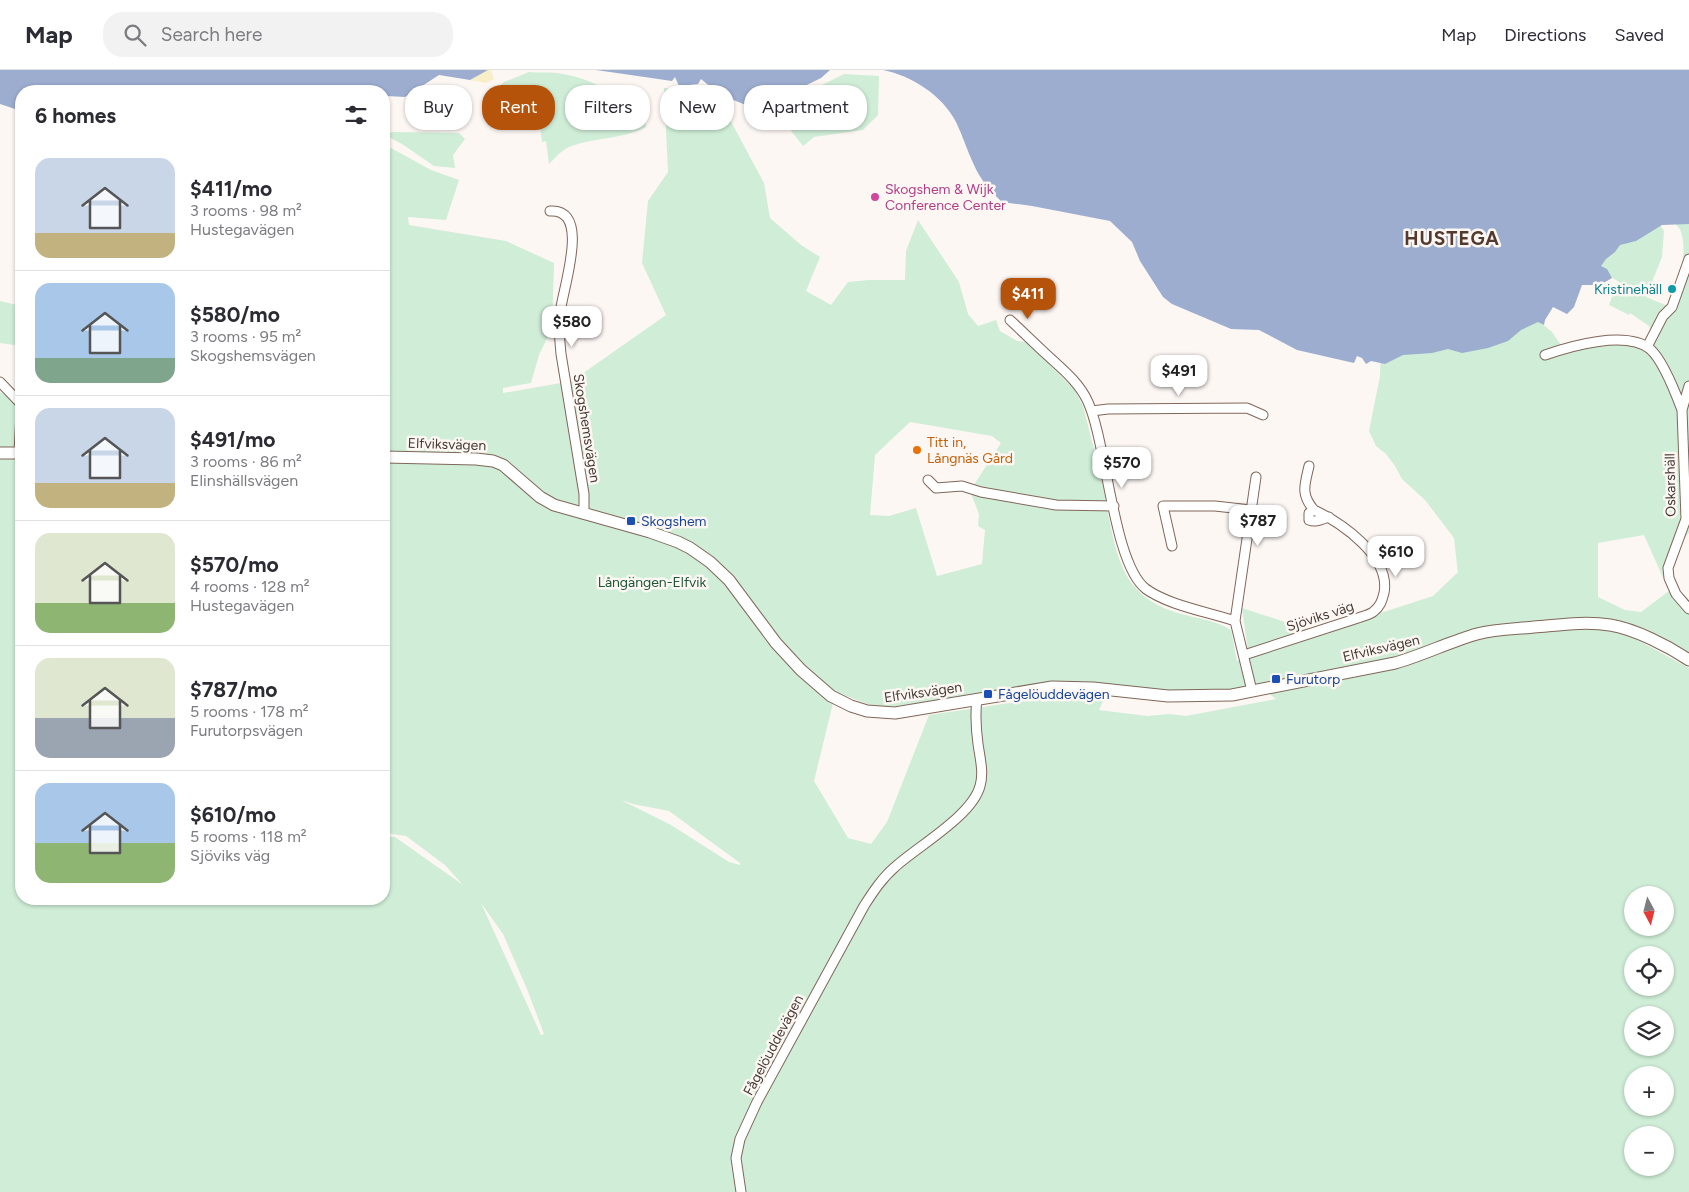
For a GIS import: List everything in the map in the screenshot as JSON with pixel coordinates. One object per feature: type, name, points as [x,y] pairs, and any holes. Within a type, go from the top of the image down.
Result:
[{"type":"street","name":"Skogshemsvägen","points":[[550,211],[560,212],[565,217],[572,231],[573,244],[560,314],[560,335],[561,354],[584,494],[584,514]]},
{"type":"street","points":[[1647,347],[1663,316],[1672,307],[1689,259]]},
{"type":"street","points":[[1010,320],[1082,390],[1092,411],[1124,553],[1134,574],[1144,588],[1164,599],[1235,620]]},
{"type":"street","points":[[1545,355],[1573,346],[1607,341],[1634,342],[1647,347],[1652,350],[1670,381],[1682,410]]},
{"type":"street","points":[[0,382],[15,398]]},
{"type":"street","points":[[1682,410],[1689,386]]},
{"type":"street","points":[[1092,411],[1108,409],[1247,408],[1263,415]]},
{"type":"street","name":"Oskarshäll","points":[[1682,410],[1686,519],[1668,568],[1669,578],[1676,594],[1689,610]]},
{"type":"street","points":[[0,453],[15,453]]},
{"type":"street","name":"Elfviksvägen","points":[[390,457],[476,458],[493,462],[503,465],[546,502],[665,536],[684,545],[701,555],[729,580],[767,632],[789,658],[821,688],[840,701],[867,711],[885,714],[1052,687],[1092,688],[1168,696],[1227,695],[1416,657],[1457,640],[1482,633],[1574,624],[1609,625],[1622,628],[1662,645],[1689,660]]},
{"type":"street","name":"Sjöviks väg","points":[[1244,655],[1358,618],[1373,612],[1382,602],[1384,581],[1382,571],[1373,556],[1364,544],[1342,526],[1314,510],[1305,495],[1304,489],[1308,466]]},
{"type":"street","points":[[1252,690],[1235,620],[1256,477]]},
{"type":"street","points":[[928,480],[936,488],[962,486],[981,492],[1056,505],[1114,506]]},
{"type":"street","points":[[1172,546],[1163,506],[1216,506],[1251,510]]},
{"type":"street","name":"Fågelöuddevägen","points":[[741,1192],[736,1158],[740,1139],[757,1102],[864,906],[878,884],[894,867],[953,821],[967,808],[978,792],[982,778],[975,716],[977,698]]},
{"type":"green space","name":"Långängen-Elfvik","points":[[1689,70],[1689,533],[1682,543],[1673,564],[1672,578],[1673,583],[1689,606],[1689,653],[1633,625],[1610,619],[1599,619],[1689,668],[1689,1192],[0,1192],[0,392],[8,397],[15,396],[15,905],[390,905],[390,837],[395,837],[463,885],[445,865],[406,836],[390,834],[390,148],[431,170],[459,180],[446,220],[408,217],[409,225],[506,241],[554,263],[552,328],[539,355],[531,383],[503,388],[503,393],[572,381],[666,315],[642,263],[648,201],[668,172],[666,130],[734,130],[734,127],[764,183],[770,218],[801,245],[820,257],[806,291],[831,305],[848,282],[905,280],[906,251],[918,220],[959,282],[968,314],[978,326],[996,320],[1000,331],[1017,341],[1027,342],[1074,389],[1083,406],[1099,469],[1102,468],[1109,498],[1105,499],[1112,534],[1116,550],[1129,579],[1139,591],[1169,610],[1216,623],[1231,630],[1237,661],[1249,658],[1242,608],[1319,633],[1433,596],[1458,574],[1454,538],[1425,500],[1402,479],[1386,454],[1376,446],[1369,431],[1380,376],[1388,169]],"holes":[[[1668,214],[1680,229],[1683,238],[1682,268],[1668,306],[1646,297],[1662,257],[1664,231],[1657,220]],[[1608,275],[1619,282],[1609,305],[1629,315],[1630,313],[1649,326],[1648,341],[1618,338],[1563,348],[1552,332],[1529,313],[1586,277]],[[910,422],[992,436],[1001,443],[970,491],[979,514],[978,526],[985,530],[982,564],[937,576],[916,508],[889,516],[870,515],[875,455]],[[1644,535],[1669,591],[1641,612],[1625,610],[1598,597],[1598,543]],[[1045,684],[1223,693],[1260,686],[1276,699],[1186,716],[1169,714],[1147,716],[1099,710],[1103,701],[1051,697],[929,715],[887,822],[871,844],[848,838],[814,781],[833,703],[838,693],[876,707],[890,707]],[[621,800],[669,811],[740,863],[740,865],[729,862],[671,825]],[[481,903],[503,934],[544,1034],[541,1035]]]},
{"type":"green space","points":[[529,72],[557,73],[581,78],[597,85],[565,85],[565,130],[638,130],[577,144],[567,148],[549,164],[546,141],[542,142],[540,130],[555,130],[555,85],[500,85]]},
{"type":"green space","points":[[844,74],[879,76],[878,115],[867,126],[867,85],[822,85]]},
{"type":"green space","points":[[790,130],[863,130],[814,137],[803,146]]},
{"type":"green space","points":[[392,132],[459,133],[465,139],[453,155],[455,168],[434,166],[390,138]]},
{"type":"green space","points":[[0,301],[15,305],[15,345],[0,343]]},
{"type":"sand","points":[[491,70],[494,79],[486,83],[470,80]]},
{"type":"water","points":[[0,70],[488,70],[470,80],[439,75],[424,85],[405,85],[405,97],[390,96],[390,85],[15,85],[15,109],[0,104]]},
{"type":"water","points":[[596,70],[830,70],[821,78],[807,85],[744,85],[744,104],[734,100],[734,85],[708,85],[701,79],[698,84],[679,85],[675,77],[672,81]]},
{"type":"water","points":[[883,70],[1689,70],[1689,224],[1662,225],[1636,241],[1620,245],[1601,266],[1607,269],[1612,278],[1600,285],[1582,285],[1574,307],[1567,314],[1553,307],[1544,325],[1538,322],[1521,330],[1508,341],[1488,348],[1462,353],[1448,349],[1432,353],[1403,355],[1385,364],[1371,361],[1366,364],[1362,358],[1357,356],[1354,363],[1297,350],[1259,330],[1231,329],[1172,304],[1163,297],[1140,261],[1132,242],[1110,221],[1002,202],[979,175],[956,122],[943,103],[915,82]]},
{"type":"place","name":"Skogshem & Wijk Conference Center","points":[[875,197]]},
{"type":"place","name":"Kristinehäll","points":[[1672,289]]},
{"type":"place","name":"Titt in, Långnäs Gård","points":[[917,450]]},
{"type":"place","name":"Skogshem","points":[[631,521]]},
{"type":"place","name":"Furutorp","points":[[1276,679]]},
{"type":"place","name":"Fågelöuddevägen","points":[[988,694]]},
{"type":"district","name":"HUSTEGA","points":[[1452,238]]}]
